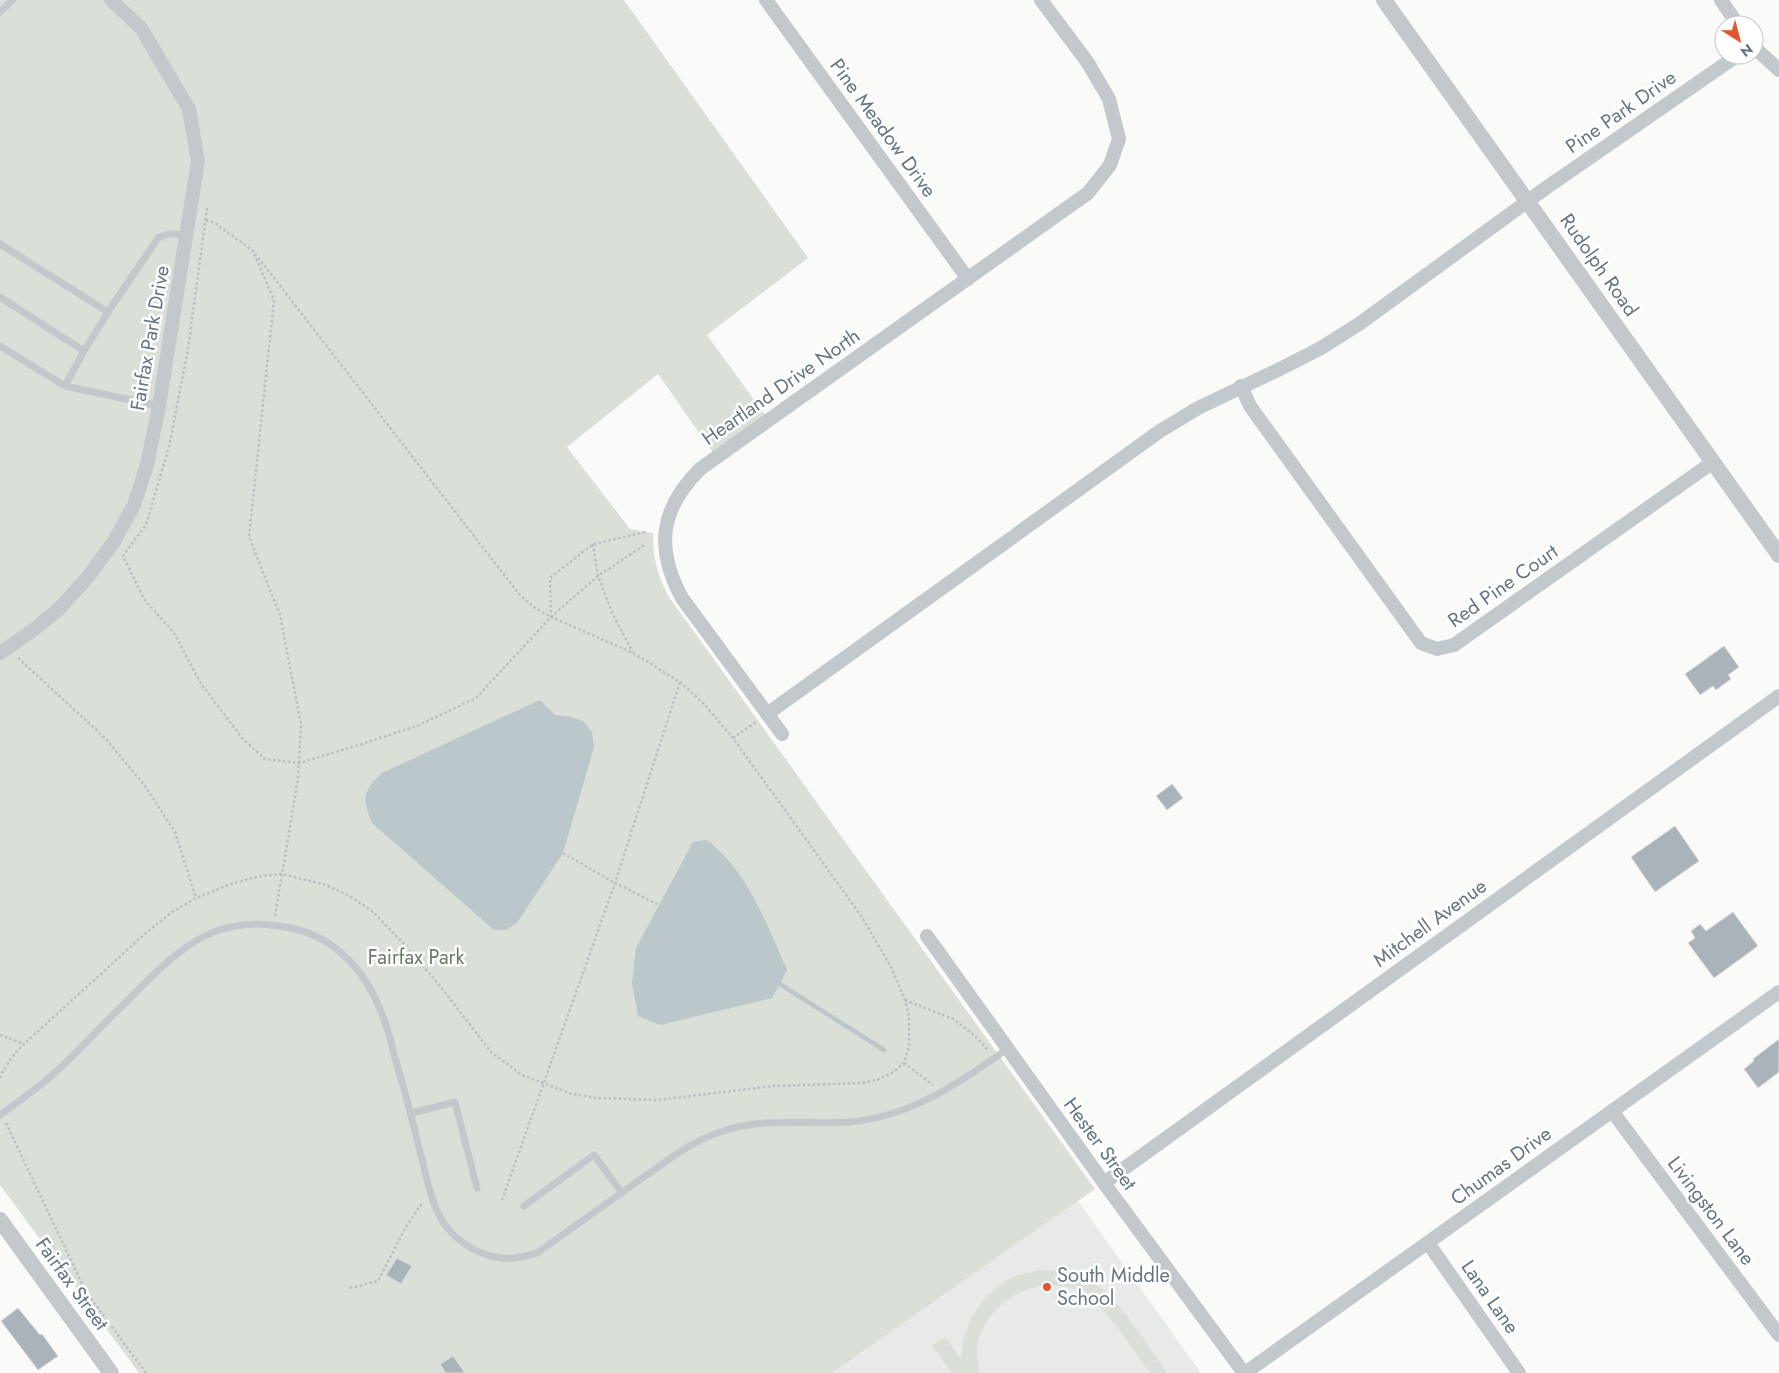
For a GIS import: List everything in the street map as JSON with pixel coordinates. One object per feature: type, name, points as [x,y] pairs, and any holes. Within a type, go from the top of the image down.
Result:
[{"type":"street","name":"Fairfax Park Drive","points":[[0,653],[32,632],[59,609],[87,578],[113,544],[134,505],[147,465],[159,406],[198,161],[189,109],[142,28],[111,0]]},
{"type":"street","name":"Pine Meadow Drive","points":[[766,0],[968,279]]},
{"type":"street","name":"Heartland Drive North","points":[[782,734],[682,598],[672,579],[666,558],[665,537],[674,501],[685,484],[700,469],[1088,193],[1110,165],[1119,139],[1109,99],[1088,63],[1041,0]]},
{"type":"street","name":"Rudolph Road","points":[[1384,0],[1779,555]]},
{"type":"street","points":[[1721,0],[1731,15]]},
{"type":"street","points":[[1764,56],[1779,70]]},
{"type":"street","name":"Pine Park Drive","points":[[767,714],[1160,431],[1198,408],[1321,348],[1359,324],[1527,202],[1724,65]]},
{"type":"street","name":"Red Pine Court","points":[[1241,386],[1250,406],[1421,643],[1437,649],[1454,645],[1713,462]]},
{"type":"street","name":"Mitchell Avenue","points":[[1104,1182],[1779,696]]},
{"type":"street","name":"Hester Street","points":[[927,936],[1104,1182],[1245,1373]]},
{"type":"street","name":"Chumas Drive","points":[[1245,1373],[1779,992]]},
{"type":"street","name":"Livingston Lane","points":[[1612,1111],[1779,1335]]},
{"type":"street","name":"Fairfax Street","points":[[0,1220],[111,1373]]},
{"type":"street","name":"Lana Lane","points":[[1428,1244],[1520,1373]]},
{"type":"lane","points":[[0,12],[13,0]]},
{"type":"lane","points":[[65,386],[108,312],[158,238],[170,233],[187,235]]},
{"type":"lane","points":[[0,244],[108,312]]},
{"type":"lane","points":[[0,297],[84,351]]},
{"type":"lane","points":[[0,346],[65,386],[159,406]]},
{"type":"lane","points":[[1,1115],[44,1082],[163,966],[189,945],[215,931],[244,925],[274,924],[303,931],[326,941],[345,955],[361,974],[373,994],[383,1015],[430,1191],[443,1222],[455,1236],[482,1254],[501,1258],[519,1258],[537,1253],[690,1145],[720,1131],[750,1124],[847,1122],[873,1119],[896,1113],[941,1092],[1007,1048]]},
{"type":"lane","points":[[410,1113],[455,1102],[477,1188]]},
{"type":"lane","points":[[524,1206],[594,1156],[622,1193]]},
{"type":"path","points":[[0,1078],[9,1062],[24,1044],[148,931],[172,912],[196,898],[231,884],[261,876],[282,874],[326,885],[350,896],[373,912],[406,946],[440,986],[491,1052],[522,1075],[572,1094],[596,1098],[657,1100],[773,1086],[861,1083],[877,1080],[892,1073],[904,1063],[909,1047],[910,1031],[905,1000],[890,966],[862,916],[733,738],[704,704],[680,682],[633,653],[535,608],[520,594],[252,251],[215,223]]},
{"type":"path","points":[[252,251],[274,300],[249,537],[280,615],[301,724],[298,780],[275,914]]},
{"type":"path","points":[[552,617],[550,578],[593,544],[646,532]]},
{"type":"path","points":[[593,544],[598,576],[613,615],[633,653]]},
{"type":"path","points":[[123,556],[144,599],[174,633],[201,684],[243,739],[265,758],[299,763],[419,724],[476,698],[552,617],[598,576],[646,544]]},
{"type":"path","points":[[18,658],[105,738],[145,786],[176,832],[196,898]]},
{"type":"path","points":[[502,1200],[615,883],[680,682]]},
{"type":"path","points":[[733,738],[767,714]]},
{"type":"path","points":[[563,853],[615,883],[659,904]]},
{"type":"path","points":[[905,1000],[953,1019],[974,1035],[994,1058]]},
{"type":"path","points":[[0,1035],[24,1044]]},
{"type":"path","points":[[904,1063],[941,1092]]},
{"type":"path","points":[[1,1115],[86,1292],[146,1373]]},
{"type":"path","points":[[350,1288],[378,1281],[406,1227],[430,1191]]},
{"type":"shaded area","points":[[540,700],[555,715],[583,721],[592,732],[594,747],[563,853],[517,923],[506,930],[494,930],[372,823],[365,801],[367,791],[382,773]]},
{"type":"shaded area","points":[[706,840],[733,866],[744,882],[764,917],[787,970],[772,998],[660,1025],[638,1016],[632,983],[636,948],[693,842]]},
{"type":"shaded area","name":"South Middle School","points":[[1078,1201],[1201,1373],[832,1373]]},
{"type":"green space","name":"Fairfax Park","points":[[0,0],[624,0],[808,258],[707,335],[768,419],[716,457],[658,374],[567,447],[630,529],[653,533],[656,566],[669,597],[1095,1189],[832,1373],[139,1373],[0,1185]]},
{"type":"green space","points":[[1041,1270],[1072,1273],[1100,1287],[1121,1309],[1167,1373],[1150,1373],[1111,1319],[1093,1300],[1069,1288],[1054,1285],[1039,1286],[1025,1290],[1011,1297],[999,1307],[989,1319],[979,1337],[977,1352],[979,1373],[952,1373],[932,1346],[945,1337],[961,1359],[962,1346],[971,1320],[985,1298],[1006,1281],[1018,1275]]},
{"type":"building","points":[[1724,646],[1739,667],[1728,675],[1731,679],[1716,690],[1713,686],[1700,695],[1685,674]]},
{"type":"building","points":[[1172,784],[1183,798],[1167,810],[1156,796]]},
{"type":"building","points":[[1675,826],[1699,861],[1655,892],[1631,857]]},
{"type":"building","points":[[1733,912],[1758,946],[1714,978],[1688,943],[1695,938],[1691,931],[1700,924],[1706,931]]},
{"type":"building","points":[[1779,1039],[1779,1072],[1758,1088],[1744,1069],[1754,1061],[1753,1059]]},
{"type":"building","points":[[397,1258],[412,1266],[401,1284],[386,1275]]},
{"type":"building","points":[[18,1308],[40,1335],[42,1334],[58,1356],[38,1370],[1,1321]]},
{"type":"building","points":[[453,1356],[465,1373],[446,1373],[440,1364]]},
{"type":"waterway","points":[[775,981],[884,1050]]},
{"type":"place","name":"South Middle School","points":[[1047,1287]]}]
